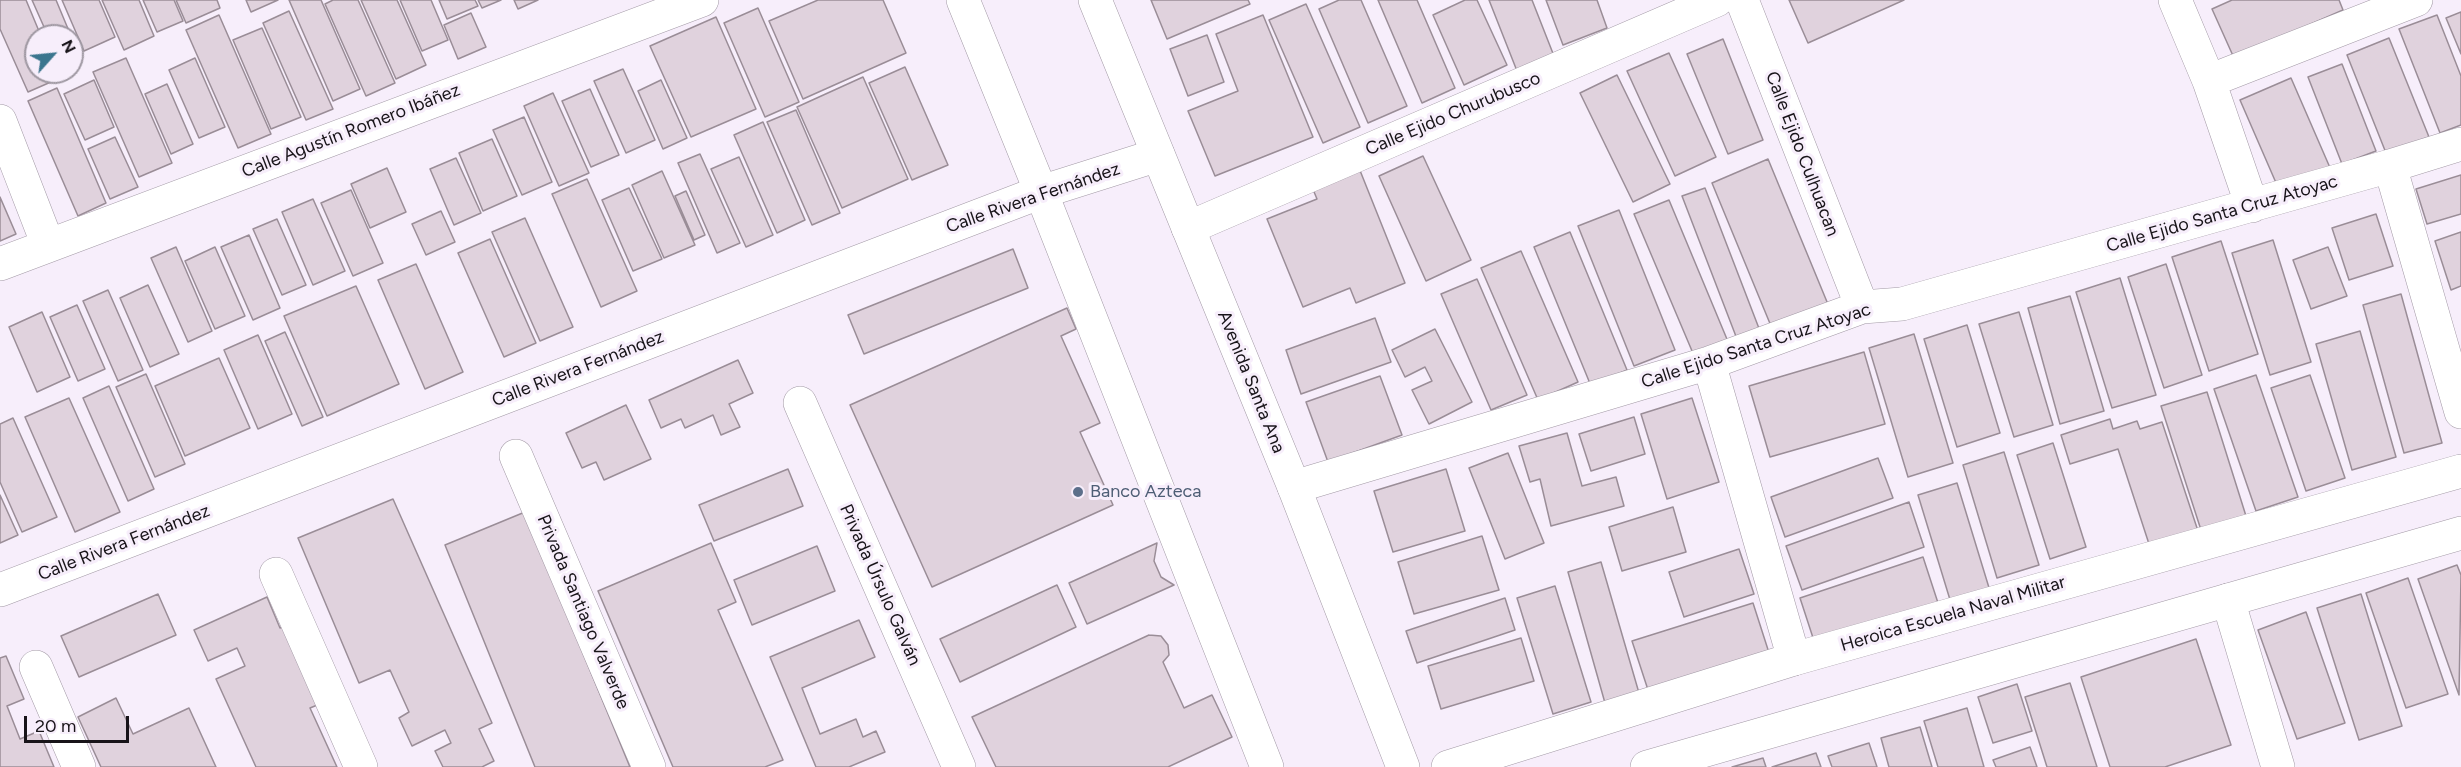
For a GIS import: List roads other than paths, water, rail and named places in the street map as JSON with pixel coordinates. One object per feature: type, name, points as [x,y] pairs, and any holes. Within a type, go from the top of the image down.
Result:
[{"type":"street","name":"Calle Agustín Romero Ibáñez","points":[[0,264],[702,0]]},
{"type":"street","points":[[963,0],[1267,767]]},
{"type":"street","name":"Avenida Santa Ana","points":[[1095,0],[1294,487],[1403,767]]},
{"type":"street","name":"Calle Ejido Churubusco","points":[[1188,228],[1717,0]]},
{"type":"street","name":"Calle Ejido Culhuacan","points":[[1742,0],[1862,307]]},
{"type":"street","points":[[2175,0],[2209,81],[2252,206]]},
{"type":"street","points":[[2209,81],[2416,0]]},
{"type":"street","points":[[0,121],[48,245]]},
{"type":"street","name":"Calle Ejido Santa Cruz Atoyac","points":[[1294,487],[1709,363],[1862,307],[1902,304],[2252,206],[2461,144]]},
{"type":"street","name":"Calle Rivera Fernández","points":[[0,590],[1041,192],[1158,155]]},
{"type":"street","points":[[2390,166],[2461,412]]},
{"type":"street","points":[[1709,363],[1794,659]]},
{"type":"street","name":"Privada Úrsulo Galván","points":[[800,403],[959,767]]},
{"type":"street","name":"Privada Santiago Valverde","points":[[516,456],[649,767]]},
{"type":"street","name":"Heroica Escuela Naval Militar","points":[[1448,767],[1794,659],[2461,471]]},
{"type":"street","points":[[1647,767],[2461,533]]},
{"type":"street","points":[[276,574],[360,767]]},
{"type":"street","points":[[2228,600],[2278,767]]},
{"type":"street","points":[[36,668],[78,767]]},
{"type":"place","name":"Banco Azteca","points":[[1078,492]]}]
